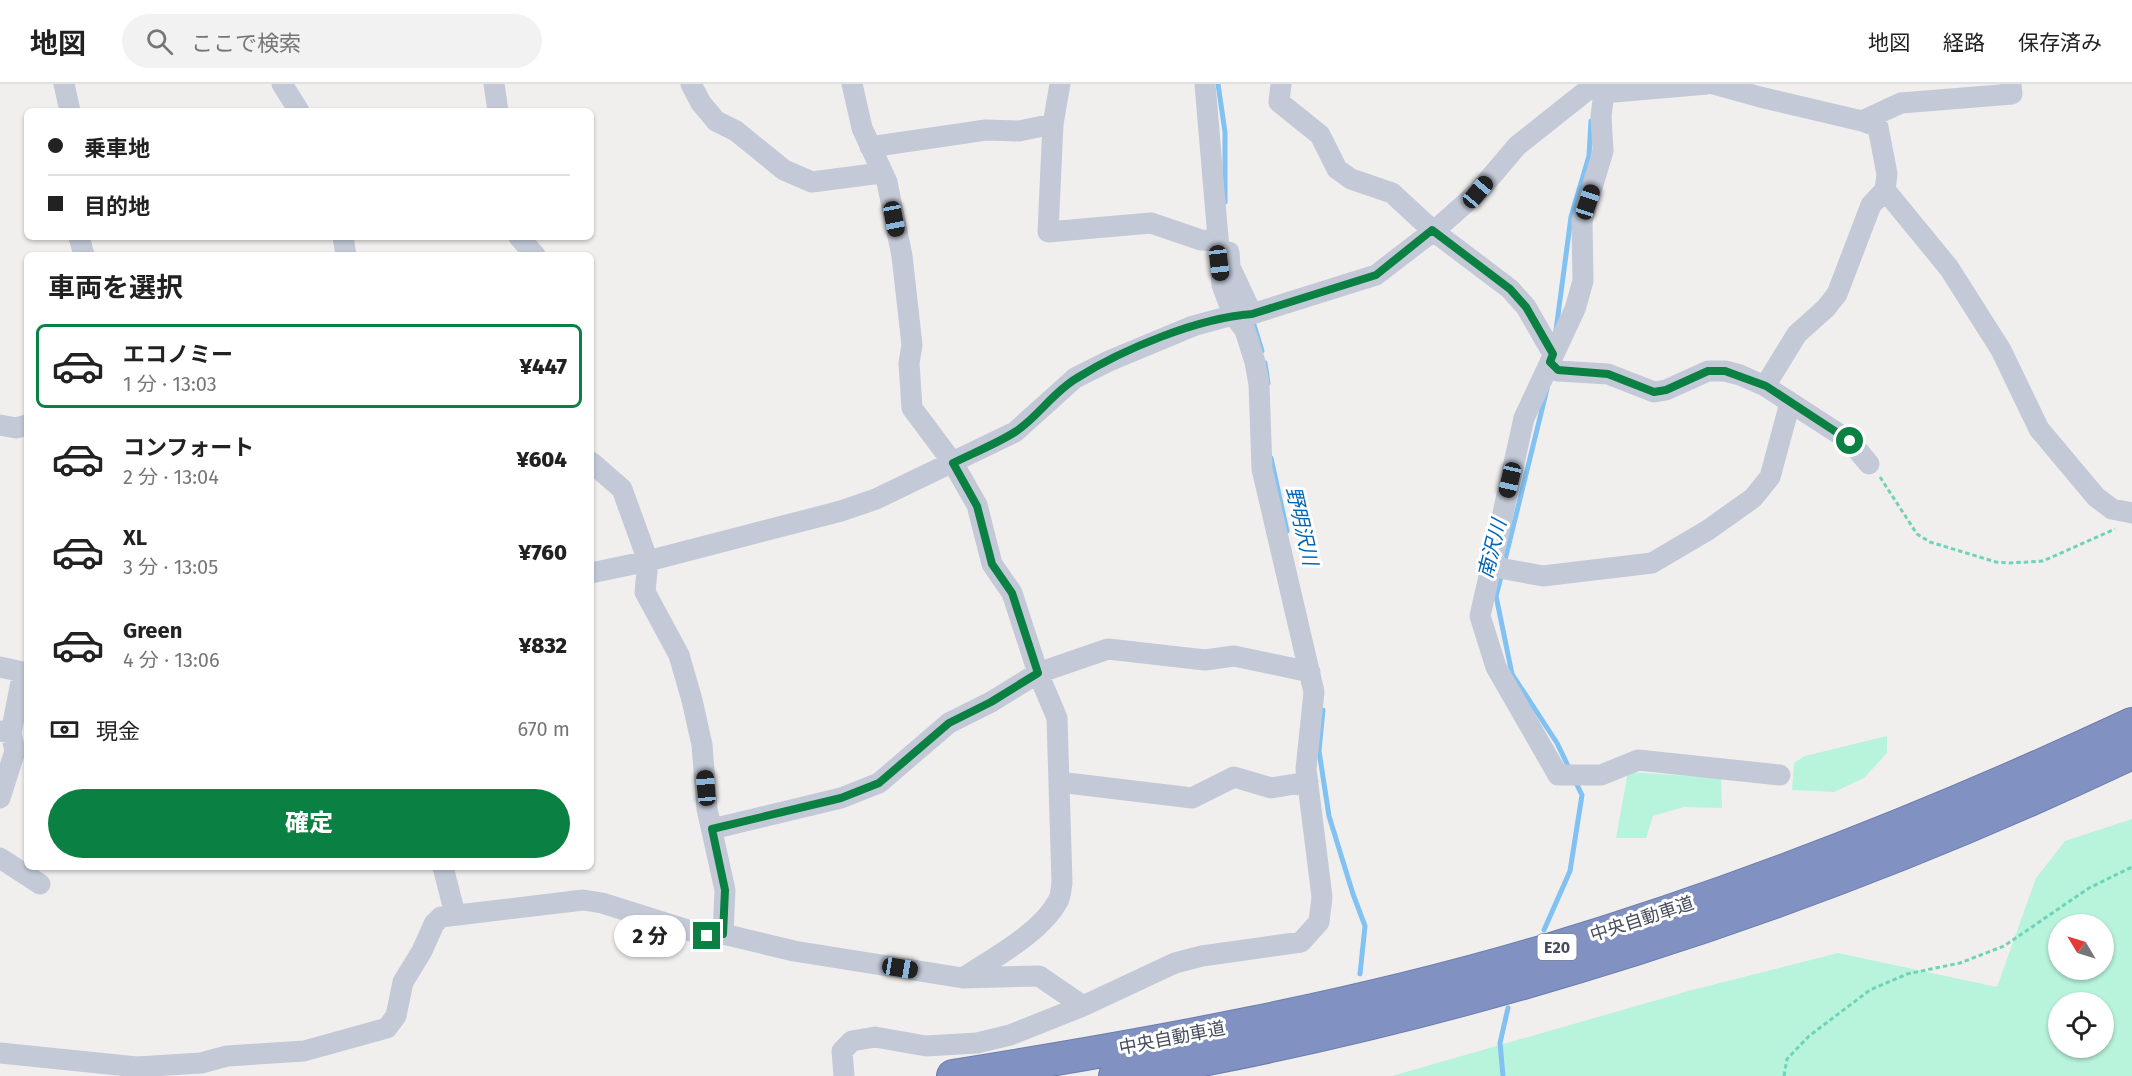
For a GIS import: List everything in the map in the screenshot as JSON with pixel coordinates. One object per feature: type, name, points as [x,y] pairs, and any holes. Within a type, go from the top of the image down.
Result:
[{"type":"highway","name":"中央自動車道","points":[[954,1076],[1222,1029],[1455,976],[1548,950],[1820,858],[2011,780],[2132,724]]},
{"type":"highway","name":"中央自動車道","points":[[1115,1076],[1190,1063],[1331,1033],[1475,997],[1604,959],[1738,915],[1926,844],[2132,753]]},
{"type":"street","points":[[64,84],[69,108]]},
{"type":"street","points":[[282,84],[297,108]]},
{"type":"street","points":[[494,84],[498,108]]},
{"type":"street","points":[[691,84],[701,104],[716,121],[736,131],[784,170],[812,182],[881,173]]},
{"type":"street","points":[[852,84],[862,128],[887,182],[909,304],[912,408],[953,463],[977,506],[992,564],[1012,593],[1038,673],[1057,718],[1062,883],[1059,900],[1044,920],[963,978]]},
{"type":"street","points":[[1060,84],[1053,124],[1048,232],[1151,223],[1201,240],[1216,241]]},
{"type":"street","points":[[1205,84],[1214,176],[1216,241],[1222,285],[1243,314]]},
{"type":"street","points":[[843,1072],[842,1051],[852,1041],[875,1037],[926,1046],[978,1043],[1010,1035],[1083,1006],[1175,963],[1202,956],[1301,942],[1319,922],[1322,897],[1306,769],[1314,692],[1262,469],[1259,384],[1230,267],[1220,84]]},
{"type":"street","points":[[1281,84],[1279,102],[1320,135],[1337,169],[1351,179],[1392,193],[1432,230],[1510,289],[1526,307],[1558,370],[1608,374],[1654,392],[1666,390],[1708,371],[1725,371],[1766,386],[1850,441],[1869,464]]},
{"type":"street","points":[[594,572],[648,561],[841,511],[876,499],[1014,432],[1075,378],[1154,340],[1193,326],[1243,314],[1376,275],[1432,230],[1442,225],[1478,192],[1517,146],[1601,87],[1707,84]]},
{"type":"street","points":[[1713,84],[1878,127],[1887,174],[1885,190],[1871,205],[1837,294],[1826,308],[1797,334],[1766,386]]},
{"type":"street","points":[[1862,121],[1901,102],[2012,94],[2011,84]]},
{"type":"street","points":[[1601,87],[1603,151],[1582,221],[1583,280],[1575,309],[1524,418],[1480,616],[1496,667],[1558,775],[1601,775],[1638,760],[1780,775]]},
{"type":"street","points":[[870,147],[986,130],[1019,131],[1053,124]]},
{"type":"street","points":[[1885,190],[1949,268],[2001,350],[2039,429],[2096,496],[2128,519]]},
{"type":"street","points":[[522,240],[532,252]]},
{"type":"street","points":[[1492,563],[1505,569],[1543,576],[1652,563],[1708,530],[1753,498],[1770,477],[1790,403]]},
{"type":"street","points":[[0,425],[16,428],[24,426]]},
{"type":"street","points":[[594,467],[622,489],[648,561],[645,592],[679,655],[692,700],[702,745],[707,809],[725,890],[723,934]]},
{"type":"street","points":[[712,829],[841,798],[879,783],[949,723],[991,702],[1038,673],[1108,649],[1205,660],[1234,656],[1310,672]]},
{"type":"street","points":[[0,667],[24,673]]},
{"type":"street","points":[[0,798],[15,751],[5,732],[24,676]]},
{"type":"street","points":[[1059,782],[1192,798],[1234,777],[1271,788],[1308,782]]},
{"type":"street","points":[[0,858],[40,884]]},
{"type":"street","points":[[444,870],[455,914]]},
{"type":"street","points":[[0,1053],[137,1067],[201,1064],[227,1056],[304,1051],[387,1028],[396,1016],[403,982],[422,951],[434,924],[441,917],[583,900],[602,903],[707,936],[723,934],[794,951],[963,978],[1039,976],[1083,1006]]},
{"type":"path","points":[[1869,464],[1884,482],[1917,534],[1930,542],[1996,562],[2043,561],[2128,519]]},
{"type":"path","points":[[1784,1076],[1787,1059],[1809,1036],[1870,990],[1907,974],[1960,963],[2004,946],[2089,888],[2132,867]]},
{"type":"green space","points":[[1887,736],[1887,753],[1864,778],[1834,792],[1792,790],[1794,763],[1805,756]]},
{"type":"green space","points":[[1628,772],[1721,778],[1722,808],[1684,807],[1653,816],[1646,838],[1616,838]]},
{"type":"green space","points":[[2132,819],[2132,1076],[1392,1076],[1692,990],[1838,953],[1997,987],[2036,878],[2065,841]]},
{"type":"waterway","name":"野明沢川","points":[[1218,84],[1225,132],[1225,202]]},
{"type":"waterway","name":"南沢川","points":[[1556,330],[1571,217],[1589,156],[1591,121]]},
{"type":"waterway","name":"野明沢川","points":[[1254,325],[1262,351]]},
{"type":"waterway","name":"野明沢川","points":[[1265,363],[1268,383]]},
{"type":"waterway","name":"南沢川","points":[[1504,564],[1547,389]]},
{"type":"waterway","name":"野明沢川","points":[[1271,458],[1287,531]]},
{"type":"waterway","name":"南沢川","points":[[1502,573],[1496,596],[1512,674],[1557,743],[1570,770]]},
{"type":"waterway","name":"野明沢川","points":[[1323,710],[1319,751],[1329,816],[1365,926],[1360,974]]},
{"type":"waterway","name":"南沢川","points":[[1544,930],[1570,871],[1582,795],[1575,781]]},
{"type":"waterway","name":"南沢川","points":[[1503,1076],[1500,1043],[1508,1008]]},
{"type":"route","points":[[707,936],[723,934],[725,890],[712,829],[841,798],[879,783],[949,723],[991,702],[1038,673],[1012,593],[992,564],[977,506],[953,463],[1014,432],[1075,378],[1154,340],[1233,315],[1252,314],[1376,275],[1432,230],[1510,289],[1538,324],[1553,354],[1550,362],[1558,370],[1608,374],[1654,392],[1666,390],[1708,371],[1725,371],[1766,386],[1850,441]]}]
